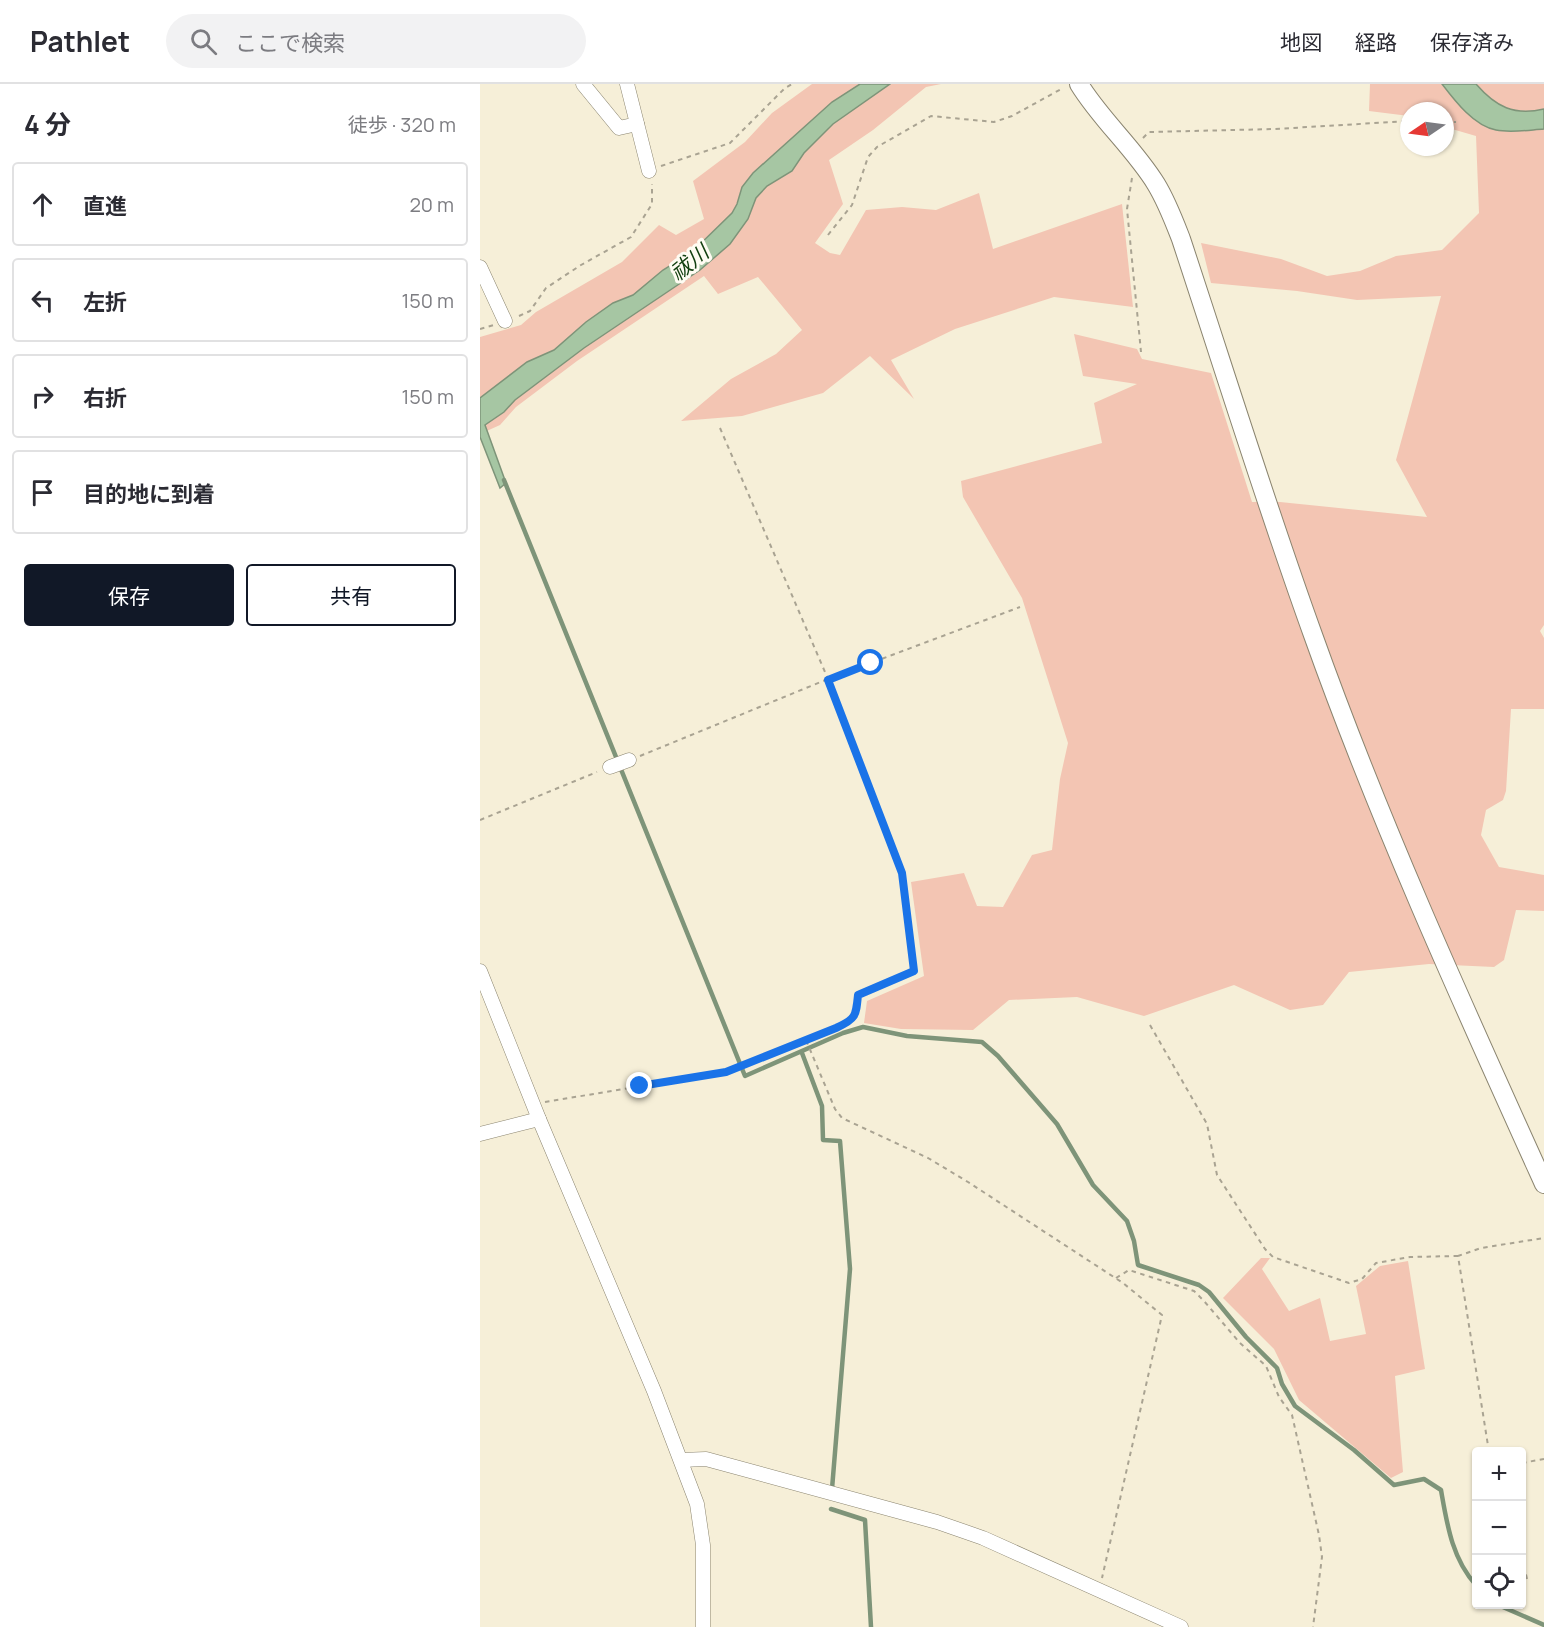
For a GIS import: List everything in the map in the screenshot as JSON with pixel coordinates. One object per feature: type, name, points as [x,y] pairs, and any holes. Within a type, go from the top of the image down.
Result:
[{"type":"street","points":[[583,84],[619,128],[637,124]]},
{"type":"street","points":[[627,84],[649,171]]},
{"type":"street","points":[[1079,84],[1100,115],[1161,193],[1182,239],[1309,626],[1377,803],[1435,944],[1544,1184]]},
{"type":"street","points":[[480,267],[505,321]]},
{"type":"street","points":[[610,767],[629,760]]},
{"type":"street","points":[[480,971],[697,1504],[703,1545],[703,1627]]},
{"type":"street","points":[[480,1134],[539,1119]]},
{"type":"street","points":[[681,1460],[706,1459],[937,1522],[983,1538],[1181,1627]]},
{"type":"path","points":[[480,329],[530,311],[546,288],[631,237],[652,204],[653,190],[649,171],[730,143],[785,88],[792,84]]},
{"type":"path","points":[[828,236],[852,205],[868,157],[877,147],[931,116],[994,122],[1012,116],[1071,84]]},
{"type":"path","points":[[1141,352],[1128,209],[1132,153],[1149,132],[1275,129],[1400,122]]},
{"type":"path","points":[[534,1104],[735,1069],[807,1042],[851,1021],[856,1014],[858,995],[914,971],[902,873],[828,680],[720,428]]},
{"type":"path","points":[[629,760],[828,680],[1020,607]]},
{"type":"path","points":[[480,820],[610,767]]},
{"type":"path","points":[[1150,1025],[1207,1124],[1216,1175],[1265,1249],[1273,1257],[1349,1283],[1362,1279],[1376,1263],[1410,1257],[1458,1256],[1481,1248],[1544,1238]]},
{"type":"path","points":[[807,1042],[842,1118],[928,1158],[1116,1278],[1162,1315],[1100,1591]]},
{"type":"path","points":[[1458,1256],[1488,1447]]},
{"type":"path","points":[[1116,1278],[1129,1270],[1194,1291],[1240,1343],[1266,1366],[1279,1397],[1292,1415],[1319,1535],[1322,1557],[1313,1627]]},
{"type":"path","points":[[1526,1462],[1544,1460]]},
{"type":"shaded area","points":[[812,84],[941,84],[926,87],[873,130],[829,160],[843,204],[815,243],[830,253],[840,255],[866,210],[902,207],[936,210],[979,193],[993,249],[1122,204],[1133,307],[1054,297],[955,329],[891,360],[914,399],[870,356],[823,393],[742,416],[681,421],[731,379],[776,354],[802,330],[758,277],[718,294],[704,276],[577,361],[516,407],[500,425],[480,434],[480,337],[521,325],[536,312],[622,262],[659,225],[676,235],[704,219],[693,181],[745,142],[772,113]]},
{"type":"shaded area","points":[[1370,84],[1544,84],[1544,625],[1540,631],[1544,638],[1544,709],[1511,709],[1506,791],[1503,800],[1486,810],[1481,835],[1499,867],[1544,875],[1544,911],[1516,910],[1504,960],[1494,967],[1429,964],[1349,972],[1323,1005],[1290,1010],[1234,985],[1144,1016],[1077,997],[1009,1000],[973,1030],[901,1029],[864,1023],[867,1001],[924,976],[911,882],[964,873],[977,906],[1003,907],[1032,855],[1052,850],[1060,779],[1068,743],[1022,598],[963,497],[961,481],[1102,443],[1094,403],[1137,384],[1083,376],[1074,334],[1137,349],[1142,359],[1211,373],[1252,502],[1280,502],[1427,517],[1396,460],[1441,296],[1357,300],[1297,291],[1211,283],[1201,243],[1281,259],[1327,276],[1360,271],[1396,256],[1442,250],[1479,213],[1476,136],[1454,130],[1454,102],[1400,102],[1400,115],[1369,111]]},
{"type":"shaded area","points":[[1261,1258],[1270,1258],[1262,1269],[1289,1311],[1320,1298],[1330,1341],[1366,1334],[1356,1286],[1380,1266],[1408,1261],[1425,1369],[1395,1376],[1403,1472],[1391,1478],[1299,1400],[1274,1349],[1223,1298]]},
{"type":"water","name":"祓川","points":[[860,84],[890,84],[833,124],[804,153],[792,171],[767,186],[756,198],[748,219],[730,244],[700,270],[584,348],[485,425],[506,483],[500,488],[480,437],[480,398],[527,362],[554,350],[586,322],[613,303],[633,295],[663,270],[692,252],[732,213],[742,187],[753,173],[832,102]]},
{"type":"water","points":[[1442,84],[1476,84],[1491,99],[1506,108],[1524,111],[1544,109],[1544,129],[1508,131],[1488,128],[1466,112]]},
{"type":"waterway","points":[[504,480],[745,1076],[843,1033],[863,1027],[907,1036],[982,1042],[998,1056],[1057,1124],[1093,1185],[1127,1221],[1134,1241],[1138,1265],[1199,1285],[1209,1292],[1246,1337],[1277,1368],[1282,1384],[1295,1406],[1354,1450],[1394,1485],[1424,1479],[1441,1490],[1452,1541],[1461,1564],[1472,1580]]},
{"type":"waterway","points":[[802,1053],[822,1106],[823,1140],[840,1141],[850,1269],[832,1489]]},
{"type":"waterway","points":[[831,1509],[865,1520],[871,1627]]},
{"type":"waterway","points":[[1507,1609],[1544,1625]]},
{"type":"route","points":[[640,1086],[726,1072],[836,1028],[851,1021],[856,1014],[858,995],[914,971],[902,873],[828,680],[871,663]]}]
